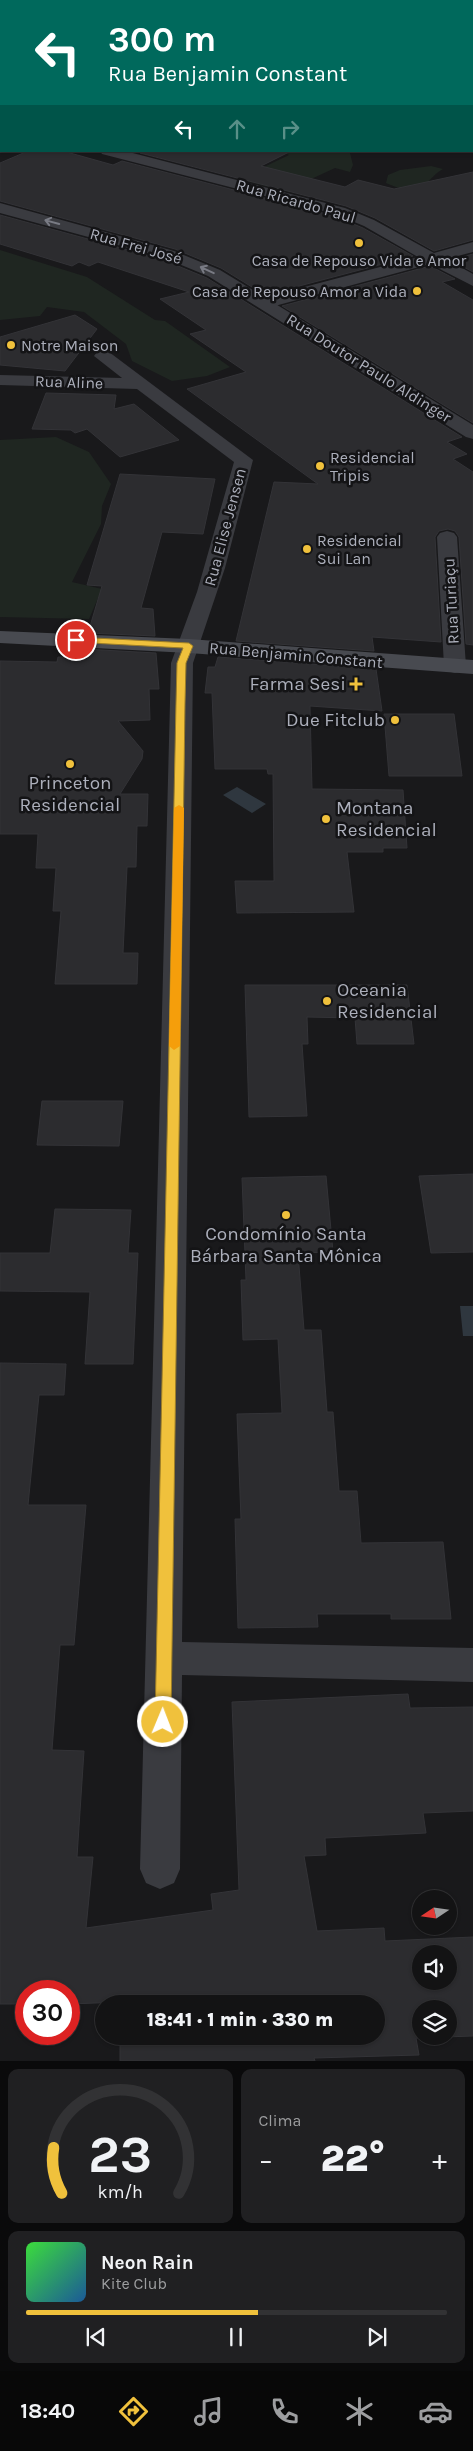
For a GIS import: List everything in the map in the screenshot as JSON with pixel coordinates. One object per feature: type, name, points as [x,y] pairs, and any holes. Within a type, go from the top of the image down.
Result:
[{"type":"main road","name":"Rua Benjamin Constant","points":[[0,637],[189,646],[464,666]]},
{"type":"street","name":"Rua Ricardo Paul","points":[[111,152],[340,211],[369,223],[473,281]]},
{"type":"street","name":"Rua Frei José","points":[[0,208],[168,254],[214,273],[264,303]]},
{"type":"street","points":[[264,303],[473,247]]},
{"type":"street","name":"Rua Doutor Paulo Aldinger","points":[[264,303],[473,433]]},
{"type":"street","name":"Rua Elise Jensen","points":[[103,356],[244,460],[243,470],[211,582],[189,646]]},
{"type":"street","name":"Rua Aline","points":[[0,380],[139,384]]},
{"type":"street","name":"Rua Turiaçu","points":[[447,537],[464,666]]},
{"type":"street","points":[[160,1869],[180,703],[182,663],[189,646]]},
{"type":"street","points":[[164,1658],[473,1665]]},
{"type":"shaded area","points":[[284,152],[351,152],[353,165],[350,172],[335,168],[296,186],[289,192],[239,179],[289,155]]},
{"type":"shaded area","points":[[431,166],[443,169],[419,188],[409,190],[386,183],[388,175],[400,170]]},
{"type":"shaded area","points":[[0,250],[87,277],[155,320],[165,321],[230,367],[207,376],[172,381],[132,361],[126,344],[84,312],[47,307],[40,316],[0,320]]},
{"type":"shaded area","points":[[56,437],[89,452],[111,484],[102,506],[101,524],[72,582],[102,589],[89,619],[0,617],[0,440]]},
{"type":"shaded area","points":[[237,787],[266,804],[252,813],[223,795]]},
{"type":"shaded area","points":[[460,1306],[473,1306],[473,1336],[463,1336]]},
{"type":"building","points":[[26,152],[67,152],[113,165],[122,161],[334,216],[363,228],[413,256],[265,295],[221,268],[175,249],[0,201],[0,163]]},
{"type":"building","points":[[289,152],[261,166],[345,187],[358,180],[394,189],[473,172],[473,240],[434,251],[375,218],[346,206],[140,153]]},
{"type":"building","points":[[0,215],[161,259],[207,278],[462,437],[447,442],[467,454],[453,459],[473,472],[473,645],[466,644],[459,537],[455,531],[448,529],[439,531],[435,537],[441,642],[372,637],[374,651],[236,641],[274,482],[318,484],[187,389],[246,372],[190,334],[206,330],[160,299],[189,292],[98,262],[89,266],[79,262],[72,266],[0,244]]},
{"type":"building","points":[[473,254],[473,272],[451,260]]},
{"type":"building","points":[[430,266],[455,279],[442,282],[473,300],[473,423],[282,306]]},
{"type":"building","points":[[75,315],[97,329],[65,371],[0,365],[0,337]]},
{"type":"building","points":[[46,393],[116,395],[114,409],[134,404],[179,440],[120,457],[87,429],[75,433],[71,430],[32,429]]},
{"type":"building","points":[[120,474],[215,479],[203,534],[162,532],[141,608],[153,609],[155,636],[88,633],[102,586],[87,585]]},
{"type":"building","points":[[83,649],[156,653],[159,689],[149,689],[150,720],[118,721],[143,751],[142,759],[120,794],[148,794],[147,826],[137,826],[136,867],[127,867],[123,953],[138,953],[137,984],[55,984],[61,911],[53,911],[56,868],[36,868],[38,834],[0,834],[0,661],[57,662],[58,657],[81,657]]},
{"type":"building","points":[[218,657],[376,669],[382,711],[310,706],[312,789],[403,790],[407,848],[383,848],[383,852],[347,852],[354,912],[237,913],[235,881],[274,881],[273,774],[268,774],[267,769],[215,769],[212,693],[205,693],[208,667],[215,667]]},
{"type":"building","points":[[384,714],[454,714],[462,776],[389,776]]},
{"type":"building","name":"Oceania Residencial","points":[[245,985],[407,985],[414,1044],[357,1044],[355,1018],[307,1017],[308,1044],[302,1044],[307,1116],[249,1117]]},
{"type":"building","points":[[42,1101],[123,1101],[119,1146],[37,1145]]},
{"type":"building","points":[[473,1174],[473,1252],[431,1253],[419,1176]]},
{"type":"building","points":[[326,1176],[333,1252],[298,1253],[304,1330],[321,1330],[327,1412],[333,1412],[339,1491],[357,1491],[361,1543],[443,1542],[451,1619],[391,1619],[391,1614],[317,1614],[318,1627],[238,1628],[235,1519],[241,1519],[237,1414],[282,1413],[278,1339],[243,1340],[241,1280],[246,1280],[242,1178]]},
{"type":"building","points":[[55,1209],[131,1210],[128,1253],[138,1253],[133,1364],[85,1364],[90,1292],[0,1291],[0,1253],[50,1253]]},
{"type":"building","points":[[0,1363],[66,1364],[64,1395],[39,1395],[28,1505],[86,1505],[74,1645],[60,1645],[52,1750],[84,1751],[77,1857],[93,1857],[86,1928],[213,1910],[211,1894],[239,1890],[232,1702],[408,1694],[410,1708],[473,1707],[473,1811],[423,1813],[426,1833],[325,1838],[326,1855],[304,1856],[317,1931],[384,1928],[385,1941],[473,1937],[473,2036],[457,2037],[457,2000],[412,2000],[412,2045],[417,2045],[419,2055],[314,2058],[315,2061],[120,2061],[120,2045],[385,2045],[385,1995],[95,1995],[95,2003],[80,2004],[80,1980],[15,1980],[15,2004],[0,2004]]},
{"type":"slow traffic","points":[[174,1046],[179,808]]},
{"type":"place","name":"Casa de Repouso Vida e Amor","points":[[359,243]]},
{"type":"place","name":"Casa de Repouso Amor a Vida","points":[[417,291]]},
{"type":"place","name":"Notre Maison","points":[[11,345]]},
{"type":"place","name":"Residencial Tripis","points":[[320,466]]},
{"type":"place","name":"Residencial Sui Lan","points":[[307,549]]},
{"type":"place","name":"Farma Sesi","points":[[356,684]]},
{"type":"place","name":"Due Fitclub","points":[[395,720]]},
{"type":"place","name":"Princeton Residencial","points":[[70,764]]},
{"type":"place","name":"Montana Residencial","points":[[326,819]]},
{"type":"place","name":"Oceania Residencial","points":[[327,1001]]},
{"type":"place","name":"Condomínio Santa Bárbara Santa Mônica","points":[[286,1215]]},
{"type":"route","points":[[76,640],[189,646],[182,663],[180,703],[163,1722]]}]
